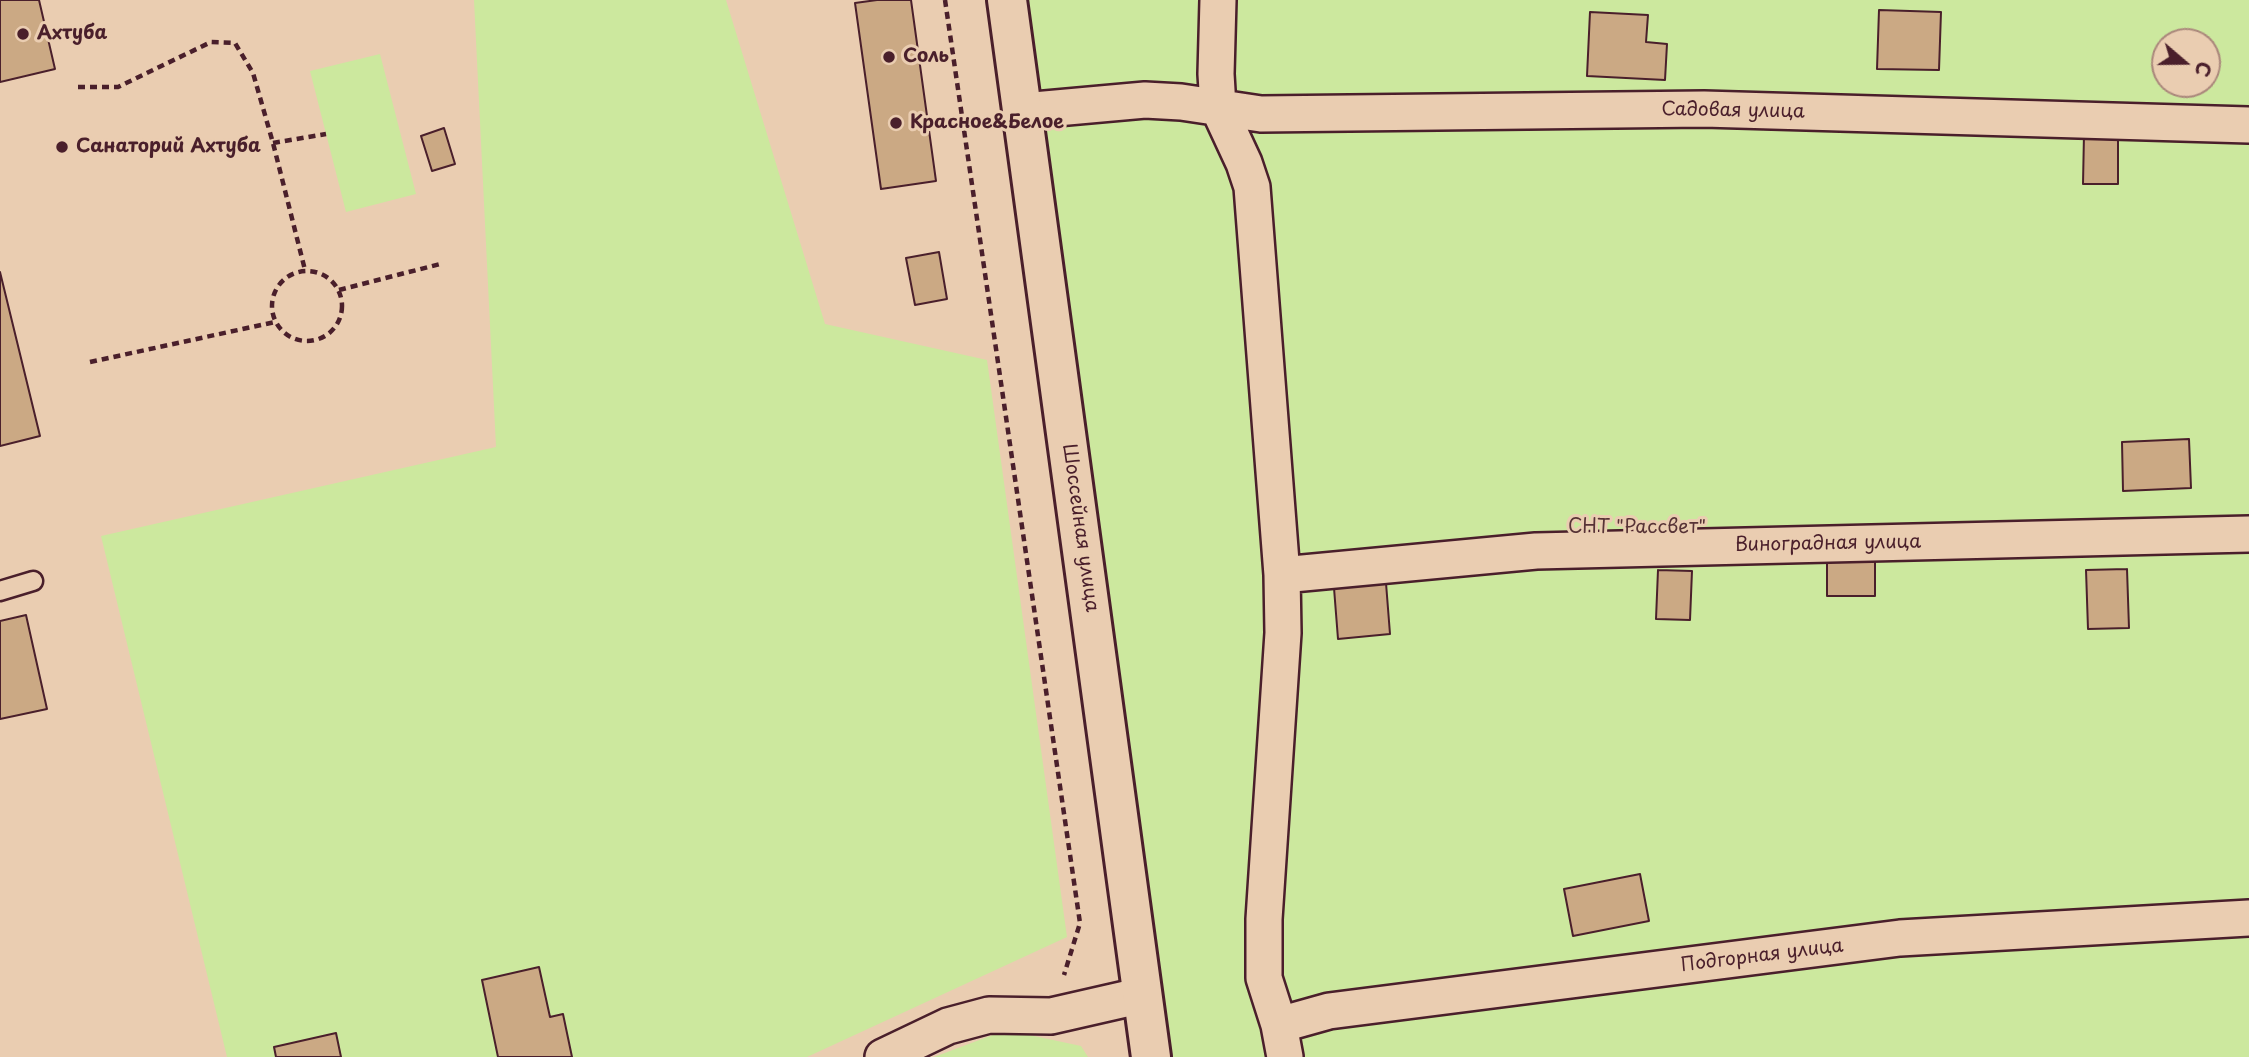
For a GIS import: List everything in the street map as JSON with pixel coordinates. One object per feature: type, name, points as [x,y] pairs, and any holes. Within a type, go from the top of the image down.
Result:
[{"type":"street","name":"Шоссейная улица","points":[[1007,0],[1151,1057]]},
{"type":"street","points":[[1219,0],[1216,74],[1218,107],[1252,187],[1282,575],[1283,633],[1264,919],[1264,978],[1282,1041]]},
{"type":"street","name":"Садовая улица","points":[[1023,111],[1145,100],[1261,114],[1704,109],[2249,125]]},
{"type":"street","name":"Виноградная улица","points":[[1282,575],[1536,551],[2249,534]]},
{"type":"street","name":"Подгорная улица","points":[[1282,1041],[1329,1011],[1900,938],[2249,918]]},
{"type":"street","points":[[883,1057],[948,1026],[989,1015],[1051,1016],[1143,995]]},
{"type":"lane","points":[[0,591],[33,581]]},
{"type":"path","points":[[945,0],[1080,923],[1051,1016]]},
{"type":"path","points":[[78,88],[118,87],[211,42],[234,43],[253,73],[305,270]]},
{"type":"path","points":[[273,143],[326,134]]},
{"type":"path","points":[[339,290],[440,264]]},
{"type":"path","points":[[305,270],[325,275],[339,290],[343,301],[339,323],[323,338],[312,342],[290,338],[275,322],[272,299],[276,288],[293,273],[305,270]]},
{"type":"path","points":[[90,362],[275,322]]},
{"type":"green space","points":[[474,0],[726,0],[825,324],[987,360],[1067,937],[807,1057],[227,1057],[101,536],[496,447]]},
{"type":"green space","name":"СНТ \"Рассвет\"","points":[[1025,0],[2249,0],[2249,1057],[1161,1057]]},
{"type":"green space","points":[[380,54],[416,194],[346,212],[310,71]]},
{"type":"green space","points":[[1006,1030],[1081,1046],[1088,1057],[934,1057]]},
{"type":"building","name":"Ахтуба","points":[[0,0],[39,0],[55,69],[0,82]]},
{"type":"building","points":[[911,0],[936,181],[881,189],[855,3]]},
{"type":"building","points":[[1879,10],[1941,12],[1939,70],[1877,69]]},
{"type":"building","points":[[1590,12],[1648,15],[1646,42],[1667,44],[1665,80],[1587,76]]},
{"type":"building","points":[[444,128],[455,164],[432,171],[421,136]]},
{"type":"building","points":[[2084,134],[2118,134],[2118,184],[2083,184]]},
{"type":"building","points":[[939,252],[947,299],[915,305],[906,258]]},
{"type":"building","points":[[0,272],[40,436],[0,446]]},
{"type":"building","points":[[2189,439],[2191,488],[2123,491],[2122,442]]},
{"type":"building","points":[[1875,559],[1875,596],[1827,596],[1827,560]]},
{"type":"building","points":[[2127,569],[2129,628],[2088,629],[2086,570]]},
{"type":"building","points":[[1658,570],[1692,571],[1690,620],[1656,619]]},
{"type":"building","points":[[1386,583],[1390,634],[1338,639],[1334,588]]},
{"type":"building","points":[[26,615],[47,709],[0,719],[0,621]]},
{"type":"building","points":[[1640,874],[1649,921],[1573,936],[1564,889]]},
{"type":"building","points":[[539,967],[550,1017],[563,1014],[572,1057],[498,1057],[482,980]]},
{"type":"building","points":[[336,1033],[341,1057],[276,1057],[274,1047]]},
{"type":"place","name":"Ахтуба","points":[[23,34]]},
{"type":"place","name":"Соль","points":[[889,57]]},
{"type":"place","name":"Красное&Белое","points":[[896,123]]},
{"type":"place","name":"Санаторий Ахтуба","points":[[62,147]]}]
